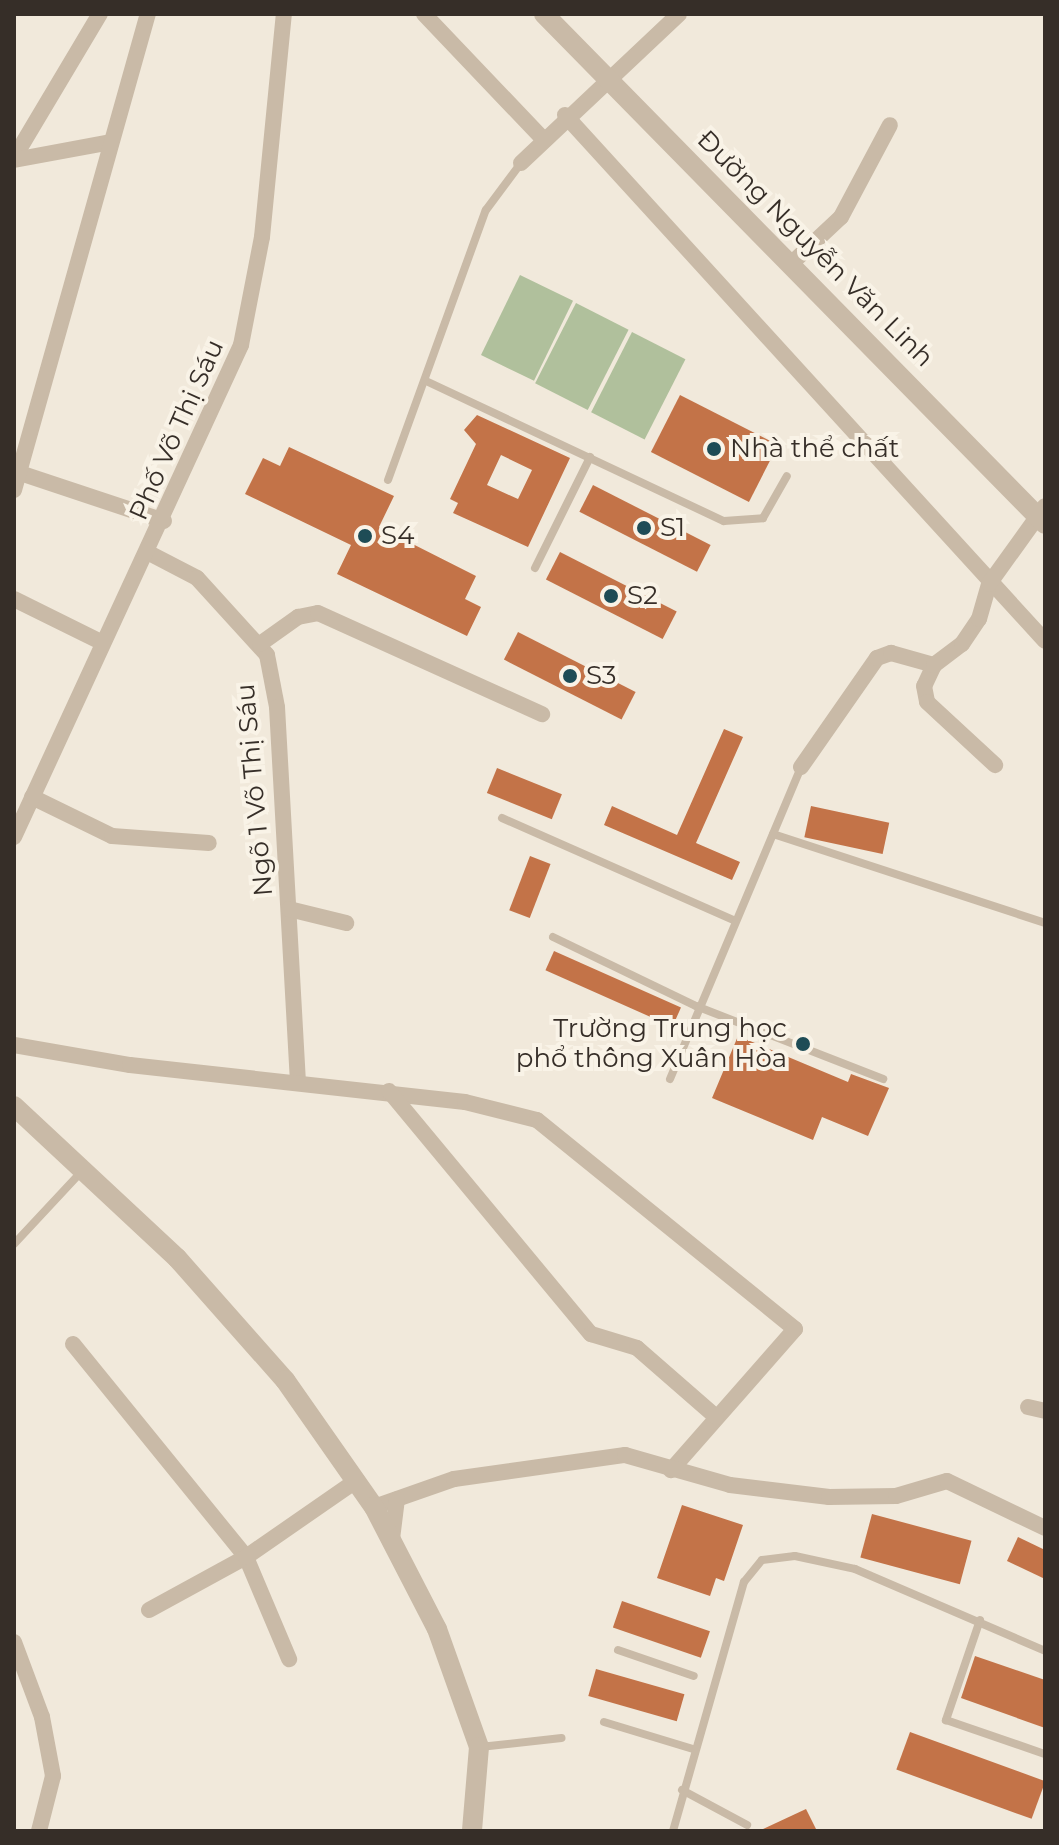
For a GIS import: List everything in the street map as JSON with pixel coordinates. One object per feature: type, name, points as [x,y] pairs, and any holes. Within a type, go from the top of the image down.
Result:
[{"type":"street","points":[[14,159],[100,14]]},
{"type":"street","points":[[14,490],[16,471],[106,143],[148,14]]},
{"type":"street","name":"Phố Võ Thị Sáu","points":[[14,837],[103,643],[164,521],[241,345],[262,237],[283,14]]},
{"type":"street","points":[[424,14],[543,139]]},
{"type":"street","name":"Đường Nguyễn Văn Linh","points":[[544,14],[794,261],[1042,515]]},
{"type":"street","points":[[521,163],[565,115],[611,78],[679,14]]},
{"type":"street","points":[[565,115],[989,584],[1045,641]]},
{"type":"street","points":[[794,261],[841,217],[890,125]]},
{"type":"street","points":[[14,159],[106,143]]},
{"type":"street","points":[[16,471],[164,521]]},
{"type":"street","points":[[995,765],[927,702],[924,686],[934,665],[973,628],[989,584],[1042,515]]},
{"type":"street","name":"Ngõ 1 Võ Thị Sáu","points":[[149,553],[197,578],[260,644],[277,707],[298,1078]]},
{"type":"street","points":[[14,599],[103,643]]},
{"type":"street","points":[[260,644],[298,617],[318,613],[542,714]]},
{"type":"street","points":[[801,767],[877,658],[891,653],[934,665]]},
{"type":"street","points":[[32,797],[112,836],[209,843]]},
{"type":"street","points":[[289,909],[346,923]]},
{"type":"street","points":[[14,1045],[130,1065],[298,1078],[389,1091],[537,1120],[795,1329],[671,1470]]},
{"type":"street","points":[[389,1091],[591,1334],[637,1348],[716,1417]]},
{"type":"street","points":[[14,1106],[85,1167],[285,1380],[357,1480],[392,1539],[437,1629],[479,1747],[472,1831]]},
{"type":"street","points":[[73,1344],[246,1557],[289,1659]]},
{"type":"street","points":[[1028,1407],[1045,1411]]},
{"type":"street","points":[[374,1507],[538,1464],[625,1455],[671,1470],[829,1497],[896,1496],[947,1481],[1045,1528]]},
{"type":"street","points":[[149,1610],[246,1557],[357,1480]]},
{"type":"street","points":[[392,1539],[397,1499]]},
{"type":"street","points":[[14,1642],[42,1717],[53,1776],[39,1831]]},
{"type":"lane","points":[[388,480],[486,210],[521,163]]},
{"type":"lane","points":[[426,381],[739,524],[763,518],[787,476]]},
{"type":"lane","points":[[535,568],[590,457]]},
{"type":"lane","points":[[670,1079],[696,1006],[801,767]]},
{"type":"lane","points":[[502,818],[735,921]]},
{"type":"lane","points":[[773,834],[1045,923]]},
{"type":"lane","points":[[553,937],[696,1006],[883,1079]]},
{"type":"lane","points":[[14,1244],[85,1167]]},
{"type":"lane","points":[[673,1831],[693,1749],[744,1582],[762,1560],[795,1556],[855,1569],[980,1620],[1045,1651]]},
{"type":"lane","points":[[980,1620],[946,1720],[1045,1754]]},
{"type":"lane","points":[[618,1650],[694,1676]]},
{"type":"lane","points":[[604,1722],[693,1749]]},
{"type":"lane","points":[[479,1747],[562,1738]]},
{"type":"lane","points":[[682,1790],[747,1825]]},
{"type":"green space","points":[[520,275],[573,301],[534,381],[481,355]]},
{"type":"green space","points":[[576,303],[629,330],[588,410],[535,383]]},
{"type":"green space","points":[[632,332],[685,359],[645,439],[591,412]]},
{"type":"building","name":"Nhà thể chất","points":[[680,395],[778,445],[749,502],[651,452]]},
{"type":"building","points":[[477,415],[570,458],[528,547],[453,513],[458,503],[450,499],[476,444],[464,430]],"holes":[[[501,455],[532,470],[518,499],[487,485]]]},
{"type":"building","name":"S4","points":[[289,447],[394,496],[379,527],[476,576],[465,599],[481,607],[467,636],[337,574],[351,545],[245,494],[263,458],[280,466]]},
{"type":"building","name":"S1","points":[[593,485],[711,545],[697,572],[579,512]]},
{"type":"building","name":"S2","points":[[560,552],[677,611],[663,639],[546,580]]},
{"type":"building","name":"S3","points":[[518,632],[636,692],[622,720],[504,660]]},
{"type":"building","points":[[724,729],[743,737],[696,843],[740,862],[732,880],[604,825],[612,806],[677,835]]},
{"type":"building","points":[[497,768],[562,794],[552,819],[487,793]]},
{"type":"building","points":[[811,806],[889,823],[883,854],[804,837]]},
{"type":"building","points":[[530,856],[551,864],[530,918],[509,910]]},
{"type":"building","points":[[554,951],[681,1008],[672,1027],[545,970]]},
{"type":"building","points":[[738,1036],[848,1082],[851,1074],[889,1088],[868,1136],[822,1117],[813,1140],[712,1098]]},
{"type":"building","points":[[682,1505],[743,1525],[724,1581],[716,1578],[710,1596],[657,1578]]},
{"type":"building","points":[[872,1514],[971,1541],[960,1584],[860,1557]]},
{"type":"building","points":[[1018,1537],[1045,1550],[1045,1579],[1007,1561]]},
{"type":"building","points":[[622,1601],[710,1631],[701,1658],[613,1627]]},
{"type":"building","points":[[975,1656],[1045,1680],[1045,1728],[961,1698]]},
{"type":"building","points":[[596,1669],[684,1694],[677,1721],[588,1696]]},
{"type":"building","points":[[910,1732],[1045,1781],[1032,1819],[896,1770]]},
{"type":"building","points":[[806,1809],[817,1831],[759,1831]]},
{"type":"place","name":"Nhà thể chất","points":[[714,449]]},
{"type":"place","name":"S1","points":[[644,528]]},
{"type":"place","name":"S4","points":[[365,536]]},
{"type":"place","name":"S2","points":[[611,596]]},
{"type":"place","name":"S3","points":[[570,676]]},
{"type":"place","name":"Trường Trung học phổ thông Xuân Hòa","points":[[803,1044]]}]
